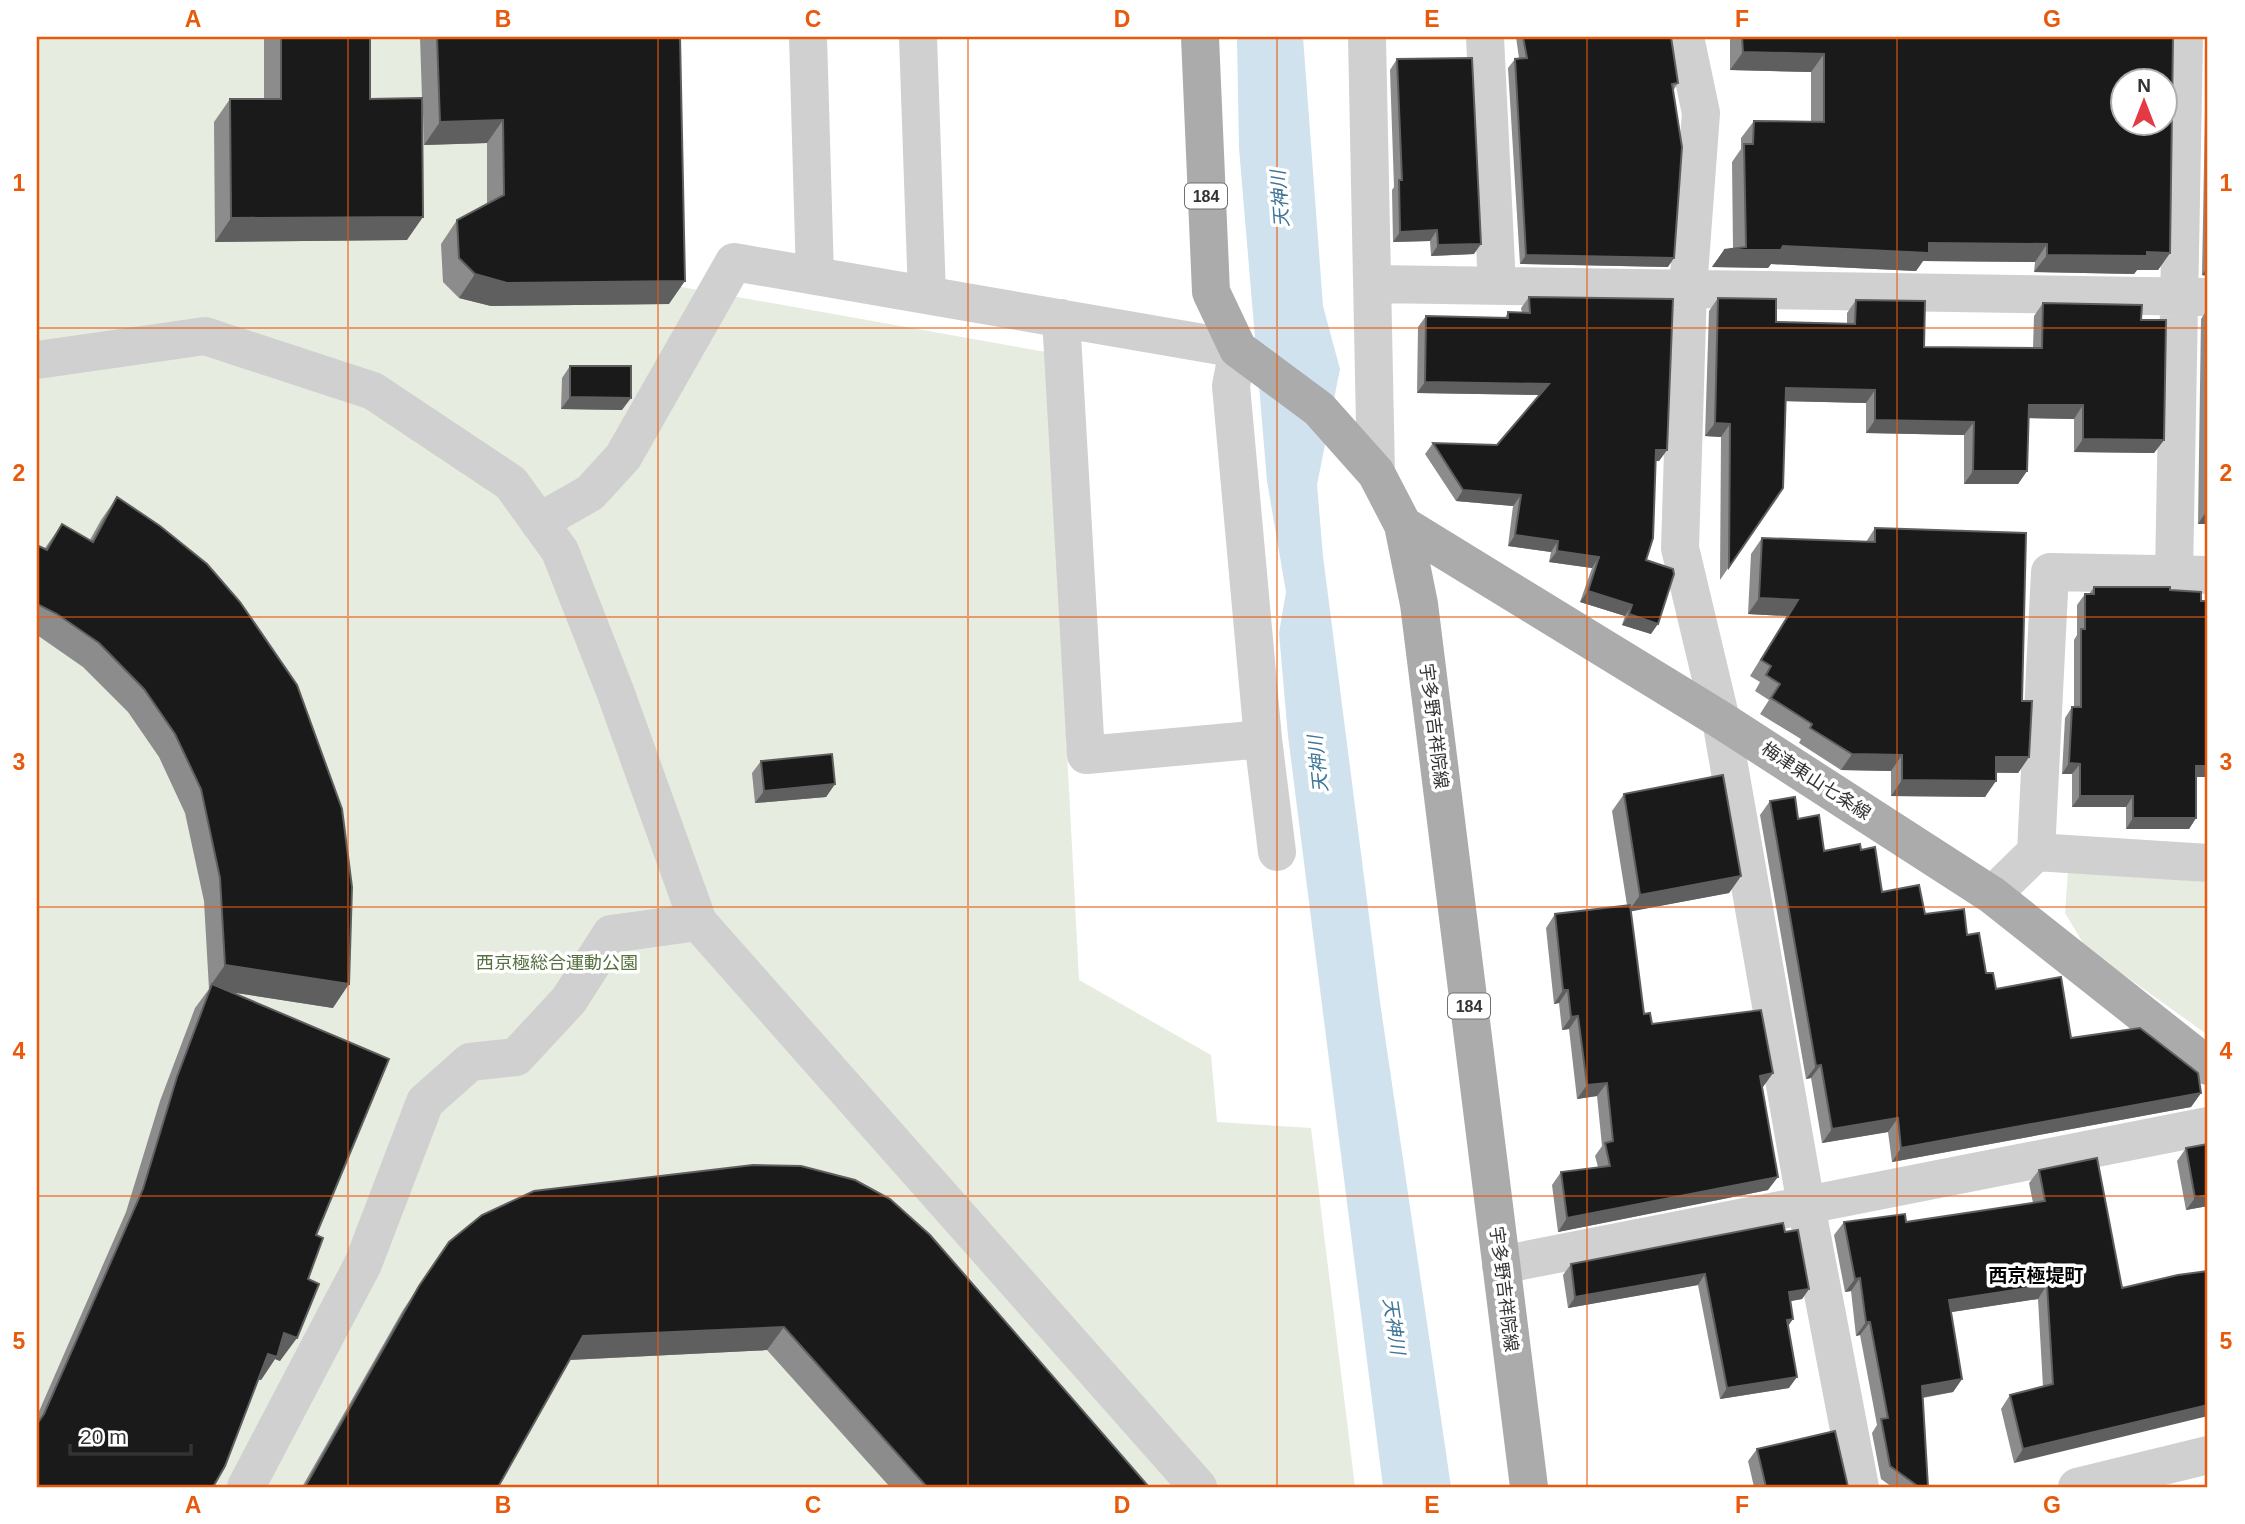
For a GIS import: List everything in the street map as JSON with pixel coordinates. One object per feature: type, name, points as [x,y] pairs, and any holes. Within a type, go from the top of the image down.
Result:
[{"type":"main road","name":"宇多野吉祥院線","points":[[1200,37],[1211,292],[1238,349],[1319,409],[1376,473],[1403,525],[1419,604],[1529,1487]]},
{"type":"main road","name":"梅津東山七条線","points":[[1403,525],[1721,720],[1992,895],[2208,1066]]},
{"type":"street","points":[[808,37],[815,275]]},
{"type":"street","points":[[918,37],[927,295]]},
{"type":"street","points":[[1367,37],[1376,473]]},
{"type":"street","points":[[1485,37],[1497,285]]},
{"type":"street","points":[[1685,37],[1701,113],[1688,289],[1680,548],[1721,720],[1806,1205],[1860,1487]]},
{"type":"street","points":[[1992,895],[2036,852],[2050,572],[2191,575],[2194,297],[2184,37]]},
{"type":"street","points":[[539,522],[590,492],[623,457],[734,262],[1238,349],[1231,386],[1277,852]]},
{"type":"street","points":[[1374,284],[2194,297]]},
{"type":"street","points":[[1061,318],[1086,755],[1264,739]]},
{"type":"street","points":[[37,360],[205,336],[373,391],[511,482],[560,551],[610,678],[698,922],[1198,1487]]},
{"type":"street","points":[[2036,852],[2208,863]]},
{"type":"street","points":[[246,1487],[363,1264],[425,1102],[470,1062],[516,1057],[569,1000],[611,934],[698,922]]},
{"type":"street","points":[[1501,1265],[2208,1126]]},
{"type":"street","points":[[2077,1487],[2208,1455]]},
{"type":"green space","name":"西京極総合運動公園","points":[[37,37],[671,37],[676,286],[1046,352],[1079,980],[1211,1055],[1217,1122],[1311,1128],[1355,1487],[37,1487]]},
{"type":"green space","points":[[2068,871],[2208,882],[2208,1035],[2086,948],[2065,913]]},
{"type":"water","name":"天神川","points":[[1237,37],[1303,37],[1323,306],[1340,369],[1317,485],[1323,556],[1380,1002],[1451,1487],[1383,1487],[1288,736],[1279,633],[1286,592],[1267,481],[1239,148]]},
{"type":"building","points":[[281,37],[370,37],[370,99],[422,98],[423,217],[231,218],[230,99],[281,99]]},
{"type":"building","points":[[437,37],[680,37],[685,281],[507,283],[475,274],[459,258],[457,220],[504,195],[503,120],[440,122]]},
{"type":"building","points":[[1523,37],[1671,37],[1678,83],[1672,84],[1682,147],[1674,258],[1526,255],[1515,59],[1527,58]]},
{"type":"building","points":[[1742,37],[2173,37],[2173,66],[2108,66],[2108,136],[2172,136],[2170,253],[2147,252],[2147,256],[2047,255],[2047,244],[1929,243],[1929,253],[1783,246],[1781,250],[1724,250],[1746,247],[1744,144],[1753,144],[1754,121],[1824,122],[1824,54],[1743,52]]},
{"type":"building","points":[[1472,58],[1481,244],[1438,245],[1437,230],[1400,232],[1399,180],[1402,180],[1397,59]]},
{"type":"building","points":[[1529,297],[1673,299],[1667,450],[1656,450],[1653,538],[1646,560],[1673,569],[1674,574],[1658,624],[1629,614],[1632,605],[1588,591],[1599,557],[1557,551],[1558,541],[1515,535],[1521,495],[1463,490],[1433,443],[1497,445],[1549,384],[1425,382],[1426,316],[1508,318],[1508,312],[1530,313]]},
{"type":"building","points":[[1718,298],[1776,299],[1776,322],[1855,324],[1856,300],[1925,301],[1924,347],[2042,348],[2043,303],[2142,305],[2141,320],[2166,320],[2164,440],[2083,439],[2083,405],[2029,405],[2027,471],[1973,471],[1974,422],[1875,420],[1875,390],[1786,388],[1783,488],[1729,567],[1730,424],[1715,423]]},
{"type":"building","points":[[570,366],[631,366],[631,398],[570,397]]},
{"type":"building","points":[[2208,385],[2208,512],[2206,512]]},
{"type":"building","points":[[117,497],[160,526],[207,564],[240,602],[297,685],[342,809],[352,887],[349,984],[225,965],[220,878],[201,789],[175,734],[144,689],[99,643],[57,614],[37,604],[37,545],[47,550],[62,524],[93,542]]},
{"type":"building","points":[[1875,528],[2026,533],[2022,701],[2032,701],[2029,757],[1996,757],[1996,781],[1902,780],[1902,755],[1852,754],[1810,728],[1812,724],[1771,698],[1780,684],[1766,675],[1771,666],[1761,660],[1798,600],[1759,598],[1762,538],[1875,542]]},
{"type":"building","points":[[2094,587],[2170,587],[2170,590],[2201,592],[2201,601],[2208,601],[2208,766],[2196,766],[2196,818],[2133,818],[2133,796],[2080,796],[2080,764],[2069,763],[2072,707],[2081,707],[2081,629],[2085,629],[2085,594],[2094,594]]},
{"type":"building","points":[[832,754],[835,784],[764,791],[761,761]]},
{"type":"building","points":[[1723,775],[1741,876],[1640,895],[1624,794]]},
{"type":"building","points":[[1795,797],[1798,819],[1819,815],[1824,851],[1860,844],[1861,850],[1875,847],[1882,892],[1919,885],[1925,914],[1964,909],[1967,935],[1979,933],[1986,973],[1993,973],[1996,989],[2061,977],[2071,1038],[2140,1028],[2198,1073],[2201,1093],[1901,1148],[1898,1118],[1832,1129],[1821,1065],[1816,1066],[1770,801]]},
{"type":"building","points":[[1630,905],[1644,1014],[1650,1013],[1652,1024],[1761,1010],[1773,1073],[1760,1076],[1778,1177],[1567,1218],[1561,1172],[1610,1166],[1605,1143],[1613,1141],[1607,1083],[1587,1085],[1578,1016],[1571,1017],[1568,990],[1563,990],[1555,914]]},
{"type":"building","points":[[212,984],[389,1059],[316,1235],[323,1238],[308,1279],[319,1284],[297,1338],[284,1333],[277,1357],[268,1354],[225,1466],[213,1487],[37,1487],[37,1424],[44,1414],[143,1189],[177,1077]]},
{"type":"building","points":[[2208,1144],[2208,1195],[2195,1198],[2186,1148]]},
{"type":"building","points":[[2097,1158],[2122,1288],[2208,1271],[2208,1405],[2023,1449],[2010,1395],[2053,1384],[2047,1285],[1949,1300],[1962,1379],[1922,1386],[1928,1487],[1919,1487],[1890,1466],[1881,1419],[1888,1418],[1870,1322],[1866,1322],[1860,1278],[1855,1279],[1844,1222],[1905,1214],[1906,1222],[2045,1201],[2039,1170]]},
{"type":"building","points":[[753,1165],[801,1166],[855,1180],[890,1199],[930,1235],[1149,1487],[927,1487],[784,1327],[583,1336],[498,1487],[305,1487],[419,1286],[449,1242],[482,1215],[534,1191]]},
{"type":"building","points":[[1783,1223],[1785,1232],[1798,1230],[1809,1289],[1789,1292],[1793,1319],[1787,1320],[1797,1377],[1727,1388],[1705,1274],[1575,1297],[1571,1264]]},
{"type":"building","points":[[1835,1431],[1848,1487],[1766,1487],[1757,1449]]},
{"type":"district","name":"西京極堤町","points":[[2036,1275]]}]
